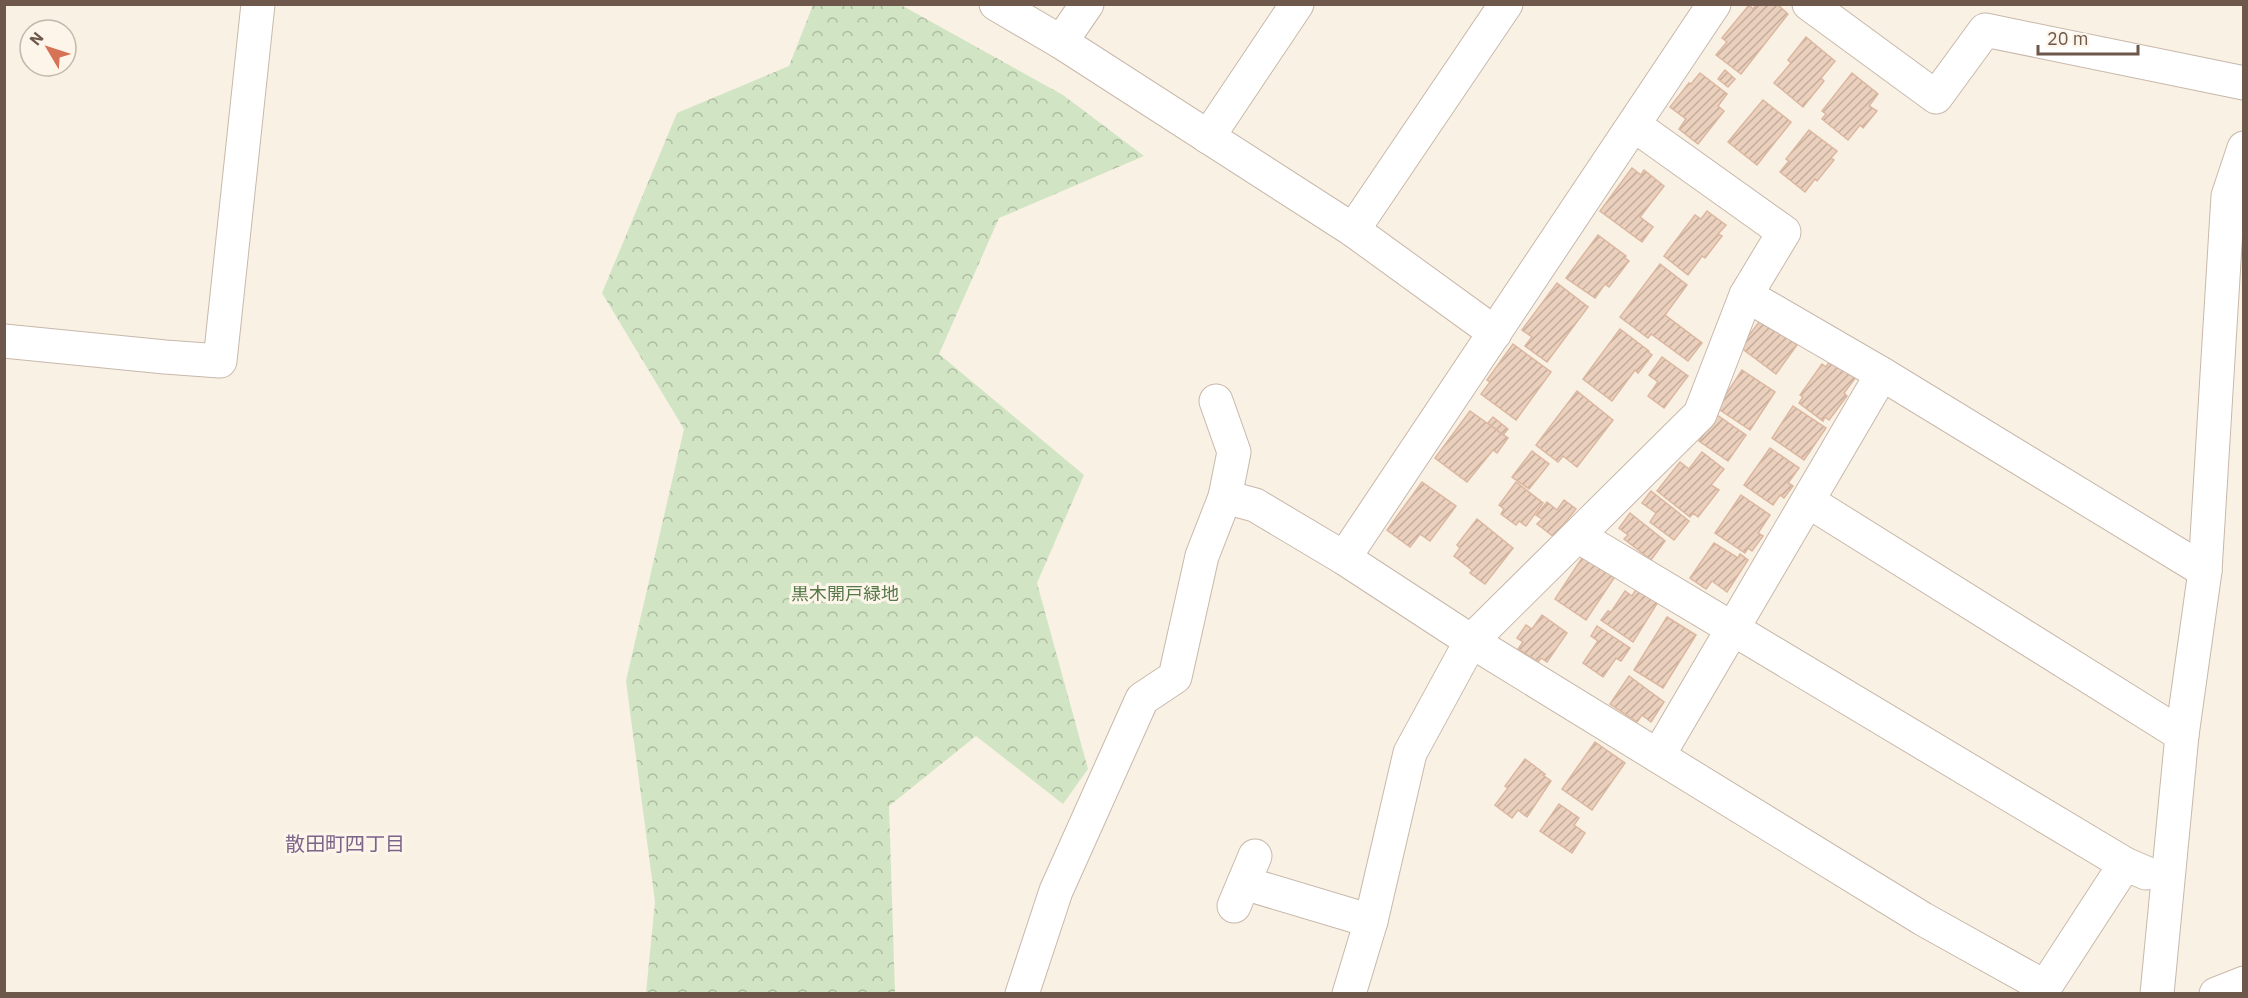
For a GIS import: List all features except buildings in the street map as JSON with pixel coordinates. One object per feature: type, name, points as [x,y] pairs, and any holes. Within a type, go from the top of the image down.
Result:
[{"type":"street","points":[[4,341],[220,361],[258,4]]},
{"type":"street","points":[[996,4],[1061,42],[1353,230],[1495,333]]},
{"type":"street","points":[[1061,42],[1087,4]]},
{"type":"street","points":[[1208,137],[1298,4]]},
{"type":"street","points":[[1353,230],[1506,4]]},
{"type":"street","points":[[1344,558],[1714,4]]},
{"type":"street","points":[[1809,4],[1936,98],[1985,30],[2244,83]]},
{"type":"street","points":[[1349,993],[1371,921],[1410,753],[1471,641],[1700,414],[1746,295],[1784,232],[1634,125]]},
{"type":"street","points":[[2157,993],[2182,735],[2205,571],[2228,196],[2244,148]]},
{"type":"street","points":[[1746,295],[2205,571]]},
{"type":"street","points":[[1658,756],[1882,375]]},
{"type":"street","points":[[1022,993],[1056,891],[1142,699],[1175,677],[1202,556],[1225,497],[1234,452],[1216,401]]},
{"type":"street","points":[[1225,497],[1256,505],[1344,558],[1471,641],[1923,919],[2045,987],[2126,864]]},
{"type":"street","points":[[1808,501],[2182,735]]},
{"type":"street","points":[[1578,536],[2126,864],[2169,884]]},
{"type":"street","points":[[1244,882],[1371,921]]},
{"type":"street","points":[[2216,993],[2244,983]]},
{"type":"green space","name":"黒木開戸緑地","points":[[813,5],[901,5],[1063,95],[1144,156],[999,218],[939,354],[1084,475],[1037,583],[1088,769],[1063,804],[976,736],[889,806],[895,993],[646,993],[655,902],[626,681],[684,429],[602,293],[677,113],[789,66]]},
{"type":"district","name":"散田町四丁目","points":[[345,843]]}]
